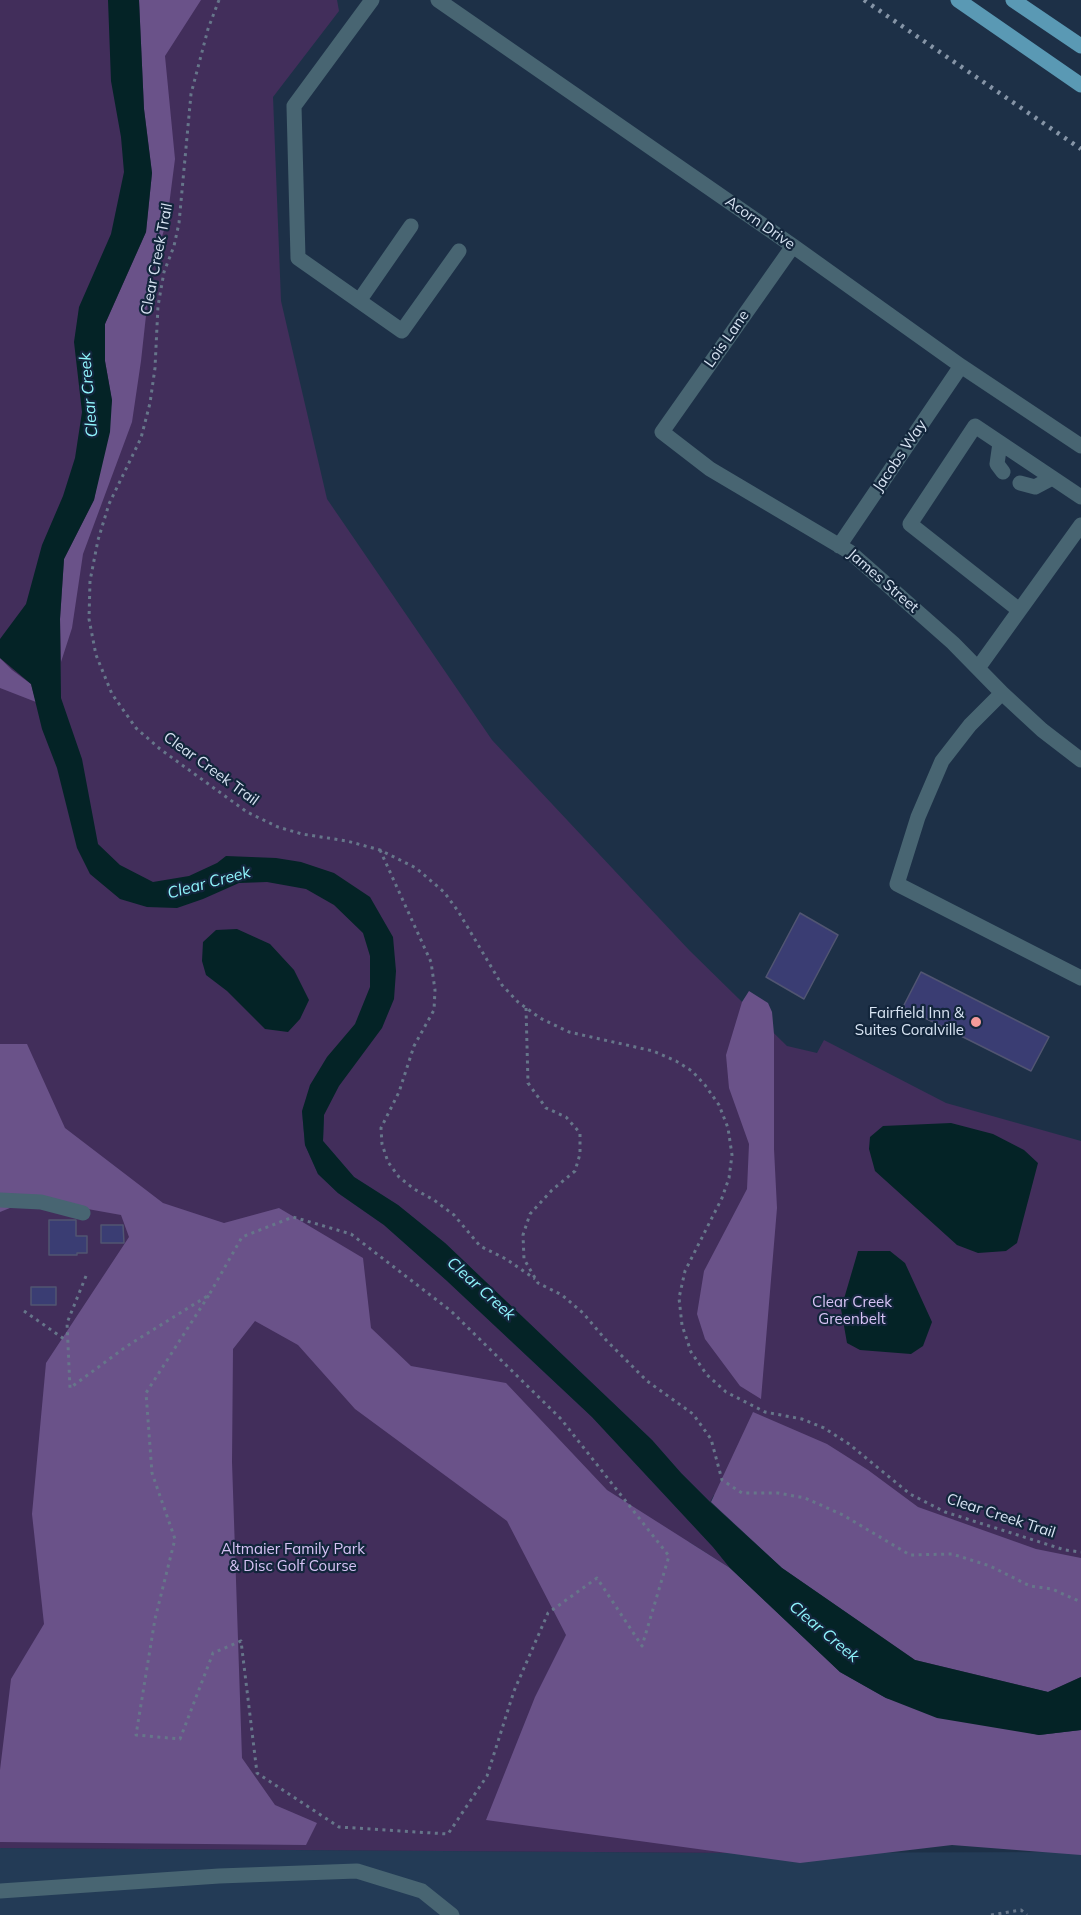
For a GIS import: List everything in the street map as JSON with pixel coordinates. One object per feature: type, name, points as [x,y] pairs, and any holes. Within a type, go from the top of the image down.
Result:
[{"type":"main road","points":[[958,0],[1081,85]]},
{"type":"main road","points":[[1013,0],[1081,46]]},
{"type":"street","points":[[372,0],[294,106],[298,258],[402,331],[459,251]]},
{"type":"street","name":"Acorn Drive","points":[[438,0],[961,366],[1081,446]]},
{"type":"street","points":[[359,301],[411,226]]},
{"type":"street","name":"Lois Lane","points":[[662,432],[792,246]]},
{"type":"street","name":"Jacobs Way","points":[[839,546],[961,366]]},
{"type":"street","points":[[1020,610],[910,524],[975,426],[1081,498]]},
{"type":"street","name":"James Street","points":[[662,432],[710,469],[850,552],[945,635],[1042,730],[1081,760]]},
{"type":"street","points":[[1000,443],[996,464],[1004,472]]},
{"type":"street","points":[[1020,483],[1035,487],[1052,478]]},
{"type":"street","points":[[978,668],[1081,525]]},
{"type":"street","points":[[1002,693],[970,725],[942,761],[918,817],[897,884],[1081,978]]},
{"type":"street","points":[[0,1200],[40,1202],[83,1213]]},
{"type":"street","points":[[0,1891],[219,1876],[357,1871],[422,1891],[452,1915]]},
{"type":"path","name":"Clear Creek Trail","points":[[219,0],[208,29],[190,94],[179,223],[174,246],[164,272],[158,306],[155,368],[150,404],[141,438],[109,504],[90,581],[89,619],[96,655],[112,694],[136,728],[160,749],[247,812],[278,827],[380,850],[416,868],[444,892],[458,911],[502,985],[540,1018],[569,1032],[653,1051],[692,1071],[705,1085],[719,1105],[728,1128],[732,1155],[729,1178],[722,1198],[685,1270],[679,1298],[682,1325],[691,1352],[707,1375],[726,1392],[765,1412],[802,1419],[824,1428],[849,1443],[910,1494],[945,1512],[1065,1550],[1081,1552]]},
{"type":"path","points":[[380,850],[431,962],[435,990],[434,1010],[414,1047],[399,1092],[381,1128],[382,1144],[388,1162],[399,1177],[454,1215],[480,1246],[506,1259],[527,1272],[538,1283],[562,1295],[583,1313],[647,1382],[693,1414],[711,1439],[722,1480],[742,1493],[778,1493],[805,1498],[843,1515],[910,1555],[952,1554],[990,1566],[1030,1586],[1052,1588],[1081,1602]]},
{"type":"path","points":[[526,1008],[528,1083],[546,1108],[566,1117],[580,1133],[580,1154],[575,1171],[552,1190],[530,1214],[523,1235],[524,1259],[538,1283]]},
{"type":"path","points":[[86,1276],[67,1323],[70,1388],[128,1346],[209,1295],[242,1237],[293,1217],[351,1234],[451,1311],[561,1419],[669,1556],[642,1646],[597,1578],[548,1613],[514,1692],[488,1776],[448,1834],[339,1827],[257,1773],[241,1641],[213,1653],[180,1739],[136,1735],[154,1619],[174,1539],[152,1473],[147,1393],[209,1295]]},
{"type":"path","points":[[24,1311],[68,1341]]},
{"type":"path","points":[[991,1915],[1021,1910],[1027,1915]]},
{"type":"shaded area","points":[[139,0],[201,0],[165,56],[175,159],[167,221],[151,270],[132,422],[83,554],[72,628],[61,662],[60,619],[64,559],[94,500],[112,401],[105,361],[105,324],[146,232],[152,173],[144,109]]},
{"type":"shaded area","points":[[0,658],[31,684],[36,702],[0,688]]},
{"type":"shaded area","points":[[749,991],[768,1003],[772,1012],[774,1034],[774,1149],[777,1208],[761,1399],[740,1386],[705,1339],[697,1314],[704,1271],[747,1189],[749,1144],[729,1088],[726,1055],[742,1002]]},
{"type":"shaded area","points":[[0,1044],[27,1044],[65,1128],[163,1203],[224,1223],[279,1208],[363,1258],[371,1328],[411,1366],[506,1383],[607,1490],[730,1568],[840,1672],[886,1698],[1039,1735],[1081,1730],[1081,1855],[952,1845],[800,1863],[486,1820],[535,1697],[566,1635],[507,1521],[355,1409],[298,1345],[255,1321],[233,1349],[232,1462],[242,1758],[275,1805],[317,1823],[306,1845],[0,1842],[0,1770],[11,1679],[44,1624],[32,1514],[46,1363],[129,1237],[121,1215],[32,1199],[0,1212]]},
{"type":"shaded area","points":[[753,1412],[827,1444],[868,1470],[918,1507],[1036,1549],[1081,1558],[1081,1677],[1048,1692],[915,1660],[782,1568],[711,1502]]},
{"type":"shaded area","points":[[0,1848],[738,1853],[1081,1852],[1081,1915],[0,1915]]},
{"type":"green space","points":[[0,0],[337,0],[339,11],[273,97],[281,301],[327,499],[492,740],[689,950],[787,1046],[817,1053],[824,1040],[946,1103],[1081,1141],[1081,1696],[920,1672],[714,1495],[710,1502],[652,1440],[445,1243],[398,1205],[354,1177],[323,1141],[324,1115],[302,1111],[305,1145],[318,1174],[338,1193],[384,1225],[592,1417],[730,1568],[689,1542],[738,1853],[0,1848]]},
{"type":"water","name":"Clear Creek","points":[[108,0],[139,0],[144,109],[152,173],[146,232],[105,324],[105,361],[112,400],[110,432],[94,500],[64,559],[60,619],[61,698],[82,759],[98,844],[120,865],[153,882],[189,876],[217,863],[226,856],[276,858],[301,862],[334,873],[370,897],[393,937],[396,971],[394,999],[382,1028],[339,1086],[324,1115],[323,1141],[354,1177],[398,1205],[445,1243],[652,1440],[710,1502],[782,1568],[915,1660],[1048,1692],[1081,1677],[1081,1730],[1039,1735],[937,1718],[886,1698],[840,1672],[730,1568],[592,1417],[384,1225],[338,1193],[318,1174],[305,1145],[302,1111],[310,1085],[327,1057],[355,1024],[370,987],[370,956],[363,933],[334,905],[306,889],[267,882],[239,883],[177,908],[147,907],[120,899],[90,874],[77,848],[57,768],[42,729],[31,684],[0,658],[0,639],[26,604],[42,545],[63,496],[75,458],[82,412],[74,342],[79,307],[111,234],[124,172],[121,137],[111,81]]},
{"type":"water","points":[[237,929],[270,944],[294,970],[309,1000],[300,1019],[288,1032],[265,1029],[227,991],[206,975],[202,961],[203,942],[216,930]]},
{"type":"water","points":[[951,1123],[993,1134],[1024,1150],[1038,1163],[1017,1243],[1006,1251],[978,1253],[957,1245],[875,1171],[869,1149],[870,1137],[883,1126]]},
{"type":"water","points":[[858,1251],[890,1251],[905,1263],[932,1322],[923,1346],[911,1354],[860,1350],[847,1343],[841,1309]]},
{"type":"building","points":[[800,913],[838,935],[804,999],[766,977]]},
{"type":"building","name":"Fairfield Inn & Suites Coralville","points":[[921,972],[1049,1037],[1031,1071],[903,1007]]},
{"type":"building","points":[[49,1220],[76,1220],[76,1236],[87,1236],[87,1253],[49,1255]]},
{"type":"building","points":[[101,1225],[123,1225],[124,1243],[101,1243]]},
{"type":"building","points":[[31,1287],[56,1287],[56,1305],[31,1305]]},
{"type":"railway","points":[[864,0],[1081,149]]},
{"type":"place","name":"Fairfield Inn & Suites Coralville","points":[[976,1022]]},
{"type":"park label","name":"Clear Creek Greenbelt","points":[[852,1310]]},
{"type":"park label","name":"Altmaier Family Park & Disc Golf Course","points":[[293,1558]]}]
